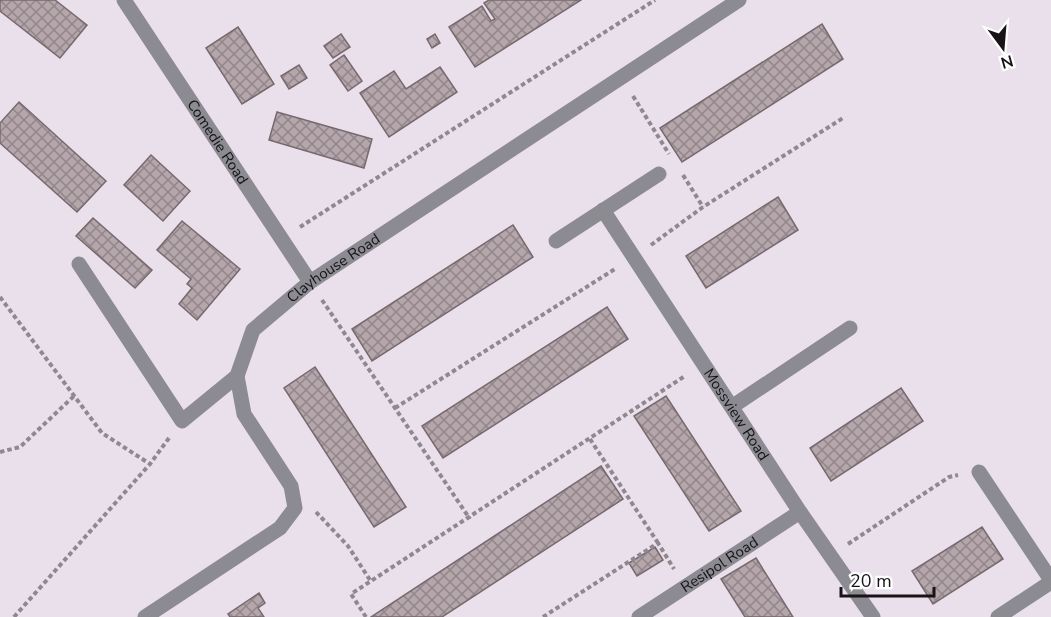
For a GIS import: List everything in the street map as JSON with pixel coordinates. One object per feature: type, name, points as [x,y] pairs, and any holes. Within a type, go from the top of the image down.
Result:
[{"type":"street","name":"Comedie Road","points":[[124,0],[310,282]]},
{"type":"street","name":"Clayhouse Road","points":[[145,617],[280,528],[295,508],[291,486],[244,414],[237,376],[253,330],[310,282],[739,0]]},
{"type":"street","points":[[556,241],[659,174]]},
{"type":"street","name":"Mossview Road","points":[[603,210],[801,512],[873,617]]},
{"type":"street","points":[[79,264],[182,421],[237,376]]},
{"type":"street","points":[[733,406],[850,328]]},
{"type":"street","points":[[980,472],[1051,581],[998,617]]},
{"type":"street","name":"Resipol Road","points":[[639,617],[801,512]]},
{"type":"path","points":[[282,238],[655,0]]},
{"type":"path","points":[[621,77],[672,158]]},
{"type":"path","points":[[678,167],[703,207]]},
{"type":"path","points":[[310,282],[470,519]]},
{"type":"path","points":[[0,297],[102,433],[150,464]]},
{"type":"path","points":[[366,617],[351,594],[470,519],[705,363]]},
{"type":"path","points":[[0,452],[20,447],[74,396]]},
{"type":"path","points":[[14,617],[150,464],[182,421]]},
{"type":"path","points":[[590,440],[686,587]]},
{"type":"path","points":[[831,555],[949,477],[980,472]]},
{"type":"path","points":[[543,617],[657,543]]},
{"type":"path","points":[[348,546],[370,580]]},
{"type":"building","points":[[0,0],[55,0],[87,25],[60,58],[0,11]]},
{"type":"building","points":[[489,0],[581,0],[475,67],[449,27],[482,6],[491,21],[495,19],[484,3]]},
{"type":"building","points":[[822,24],[843,59],[682,162],[660,128]]},
{"type":"building","points":[[238,27],[274,84],[242,104],[206,48]]},
{"type":"building","points":[[341,34],[350,47],[333,58],[324,46]]},
{"type":"building","points":[[435,34],[440,43],[432,48],[427,39]]},
{"type":"building","points":[[344,55],[362,81],[348,91],[330,65]]},
{"type":"building","points":[[299,65],[307,78],[289,89],[281,76]]},
{"type":"building","points":[[440,67],[457,92],[389,137],[360,93],[394,71],[406,89]]},
{"type":"building","points":[[19,102],[106,181],[77,212],[0,143],[0,123]]},
{"type":"building","points":[[277,112],[372,139],[364,168],[269,140]]},
{"type":"building","points":[[151,155],[190,191],[163,221],[124,185]]},
{"type":"building","points":[[778,197],[798,230],[706,288],[686,256]]},
{"type":"building","points":[[93,218],[152,270],[135,288],[76,236]]},
{"type":"building","points":[[182,221],[240,269],[197,320],[179,304],[192,288],[187,284],[191,279],[157,250]]},
{"type":"building","points":[[513,225],[533,257],[372,361],[352,329]]},
{"type":"building","points":[[607,307],[628,339],[443,458],[422,426]]},
{"type":"building","points":[[315,367],[406,507],[374,527],[284,388]]},
{"type":"building","points":[[901,388],[923,421],[831,481],[810,448]]},
{"type":"building","points":[[666,396],[741,511],[709,531],[634,416]]},
{"type":"building","points":[[601,466],[623,499],[442,617],[371,617]]},
{"type":"building","points":[[982,527],[1003,559],[933,604],[912,571]]},
{"type":"building","points":[[655,547],[663,560],[637,576],[629,563]]},
{"type":"building","points":[[756,558],[793,617],[745,617],[721,579]]},
{"type":"building","points":[[259,593],[265,603],[258,608],[264,617],[230,617],[228,614]]}]
